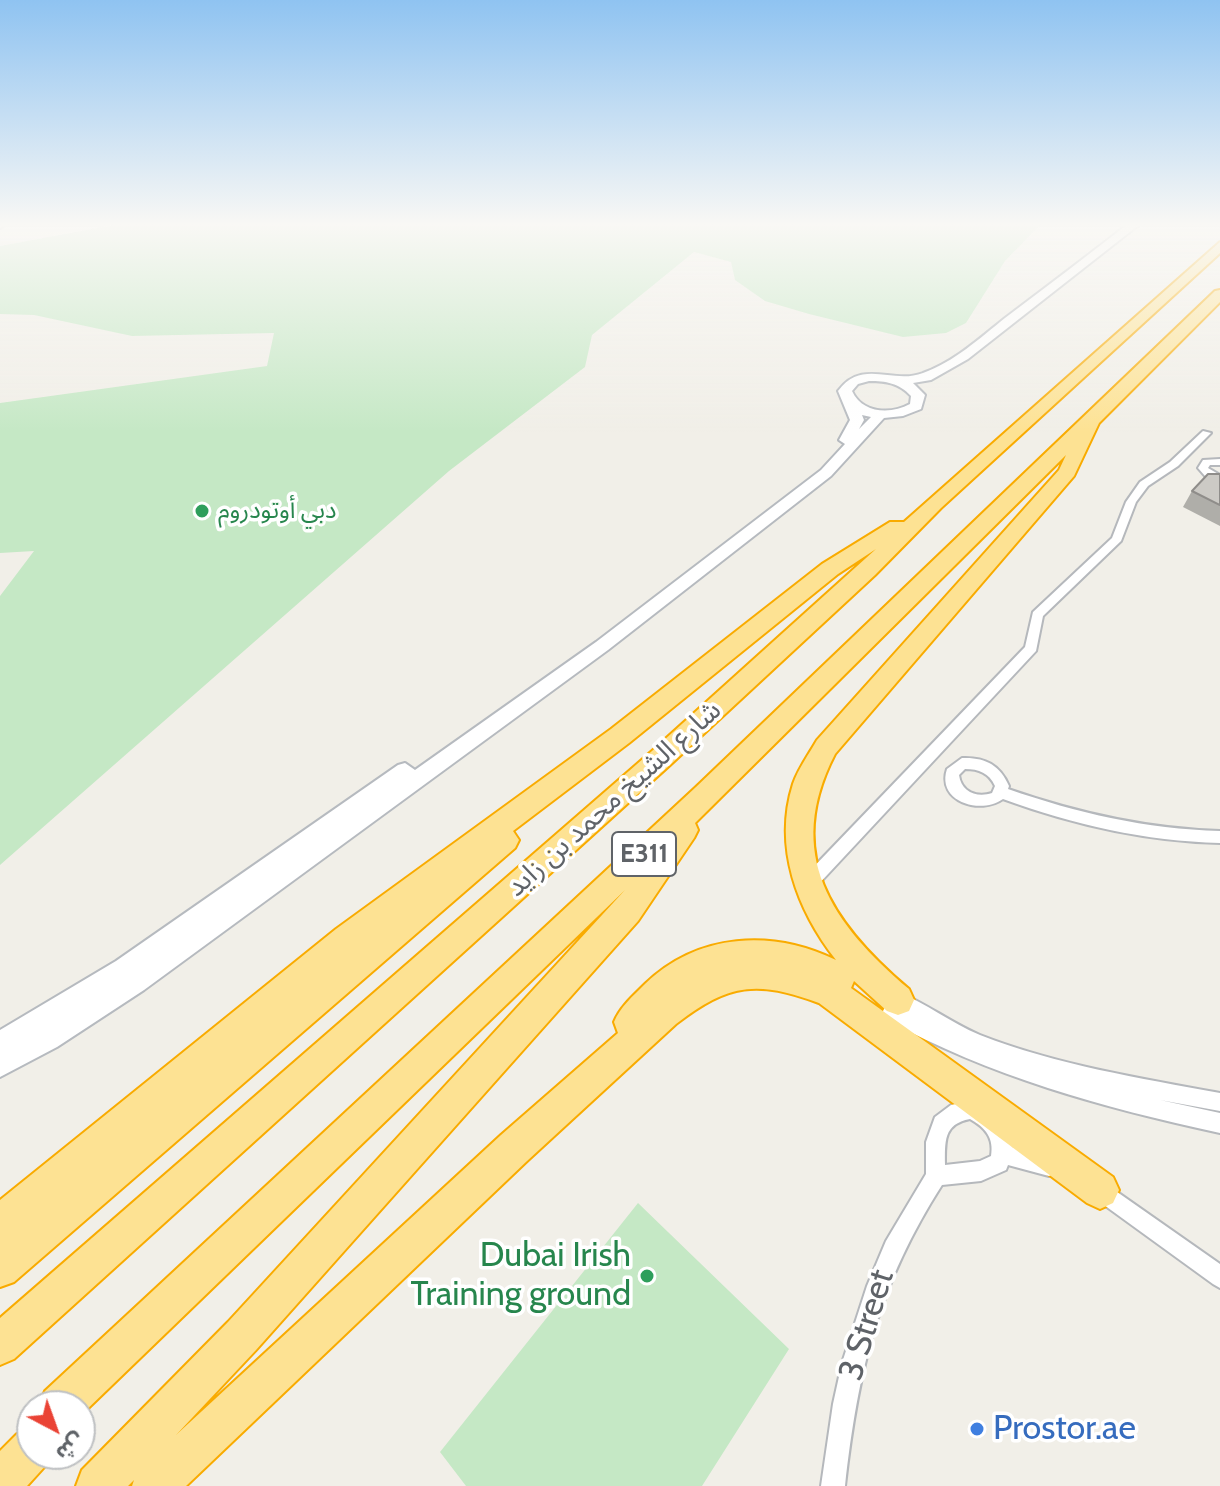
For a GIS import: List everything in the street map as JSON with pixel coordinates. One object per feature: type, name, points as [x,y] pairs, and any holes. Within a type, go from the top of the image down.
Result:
[{"type":"highway","name":"شارع الشيخ محمد بن زايد","points":[[0,1345],[661,758],[867,570],[934,504],[1168,293]]},
{"type":"highway","name":"شارع الشيخ محمد بن زايد","points":[[77,1390],[706,795],[1220,294]]},
{"type":"highway","points":[[894,1006],[840,943],[815,901],[800,858],[797,816],[801,796],[815,762],[1067,472],[1097,413]]},
{"type":"highway","points":[[0,1224],[356,932],[620,736],[830,569],[934,504]]},
{"type":"highway","points":[[0,1268],[474,868],[620,736]]},
{"type":"highway","points":[[98,1486],[242,1336],[627,912],[706,795]]},
{"type":"highway","points":[[514,1148],[566,1088],[659,992],[682,974],[707,961],[744,953],[784,955],[803,961],[894,1006]]},
{"type":"highway","points":[[154,1486],[514,1148],[684,996],[706,983],[729,976],[767,973],[806,981],[830,992],[1100,1190]]},
{"type":"highway","points":[[0,1214],[145,1104]]},
{"type":"highway","points":[[87,1390],[146,1326]]},
{"type":"highway","points":[[0,1462],[16,1447]]},
{"type":"highway","points":[[0,1483],[16,1466]]},
{"type":"street","points":[[0,1044],[42,1022],[125,969],[577,650],[838,449],[857,420],[845,391],[853,381],[869,377],[898,381],[926,377],[954,362],[1044,293]]},
{"type":"street","points":[[852,404],[881,414],[911,410],[924,387],[978,355],[1057,293]]},
{"type":"street","points":[[898,381],[918,395]]},
{"type":"street","points":[[0,1064],[48,1038],[135,982],[602,646],[826,473],[881,414]]},
{"type":"street","points":[[808,883],[1031,648],[1037,615],[1117,539],[1131,502],[1144,484],[1174,464],[1206,433]]},
{"type":"street","points":[[1220,462],[1207,462],[1203,468],[1220,479]]},
{"type":"street","points":[[1001,792],[1113,826],[1180,836],[1220,837]]},
{"type":"street","points":[[894,1006],[1032,1062],[1220,1102]]},
{"type":"street","points":[[894,1006],[927,1034],[1004,1068],[1220,1123]]},
{"type":"street","name":"3 Street","points":[[833,1486],[840,1418],[856,1344],[877,1281],[896,1238],[936,1176],[939,1129],[950,1114],[970,1110],[991,1121],[1003,1142],[1003,1154]]},
{"type":"street","points":[[936,1176],[991,1169],[1003,1154],[1048,1166],[1100,1190],[1220,1277]]},
{"type":"green space","name":"دبي أوتودروم","points":[[0,293],[643,293],[592,335],[585,367],[449,471],[0,865],[0,596],[34,551],[0,553],[0,403],[267,366],[274,333],[132,336],[34,315],[0,314]]},
{"type":"green space","name":"دبي أوتودروم","points":[[754,293],[985,293],[966,323],[946,333],[903,337],[765,301]]},
{"type":"green space","name":"Dubai Irish Training ground","points":[[638,1203],[789,1349],[702,1486],[466,1486],[440,1452]]},
{"type":"building","points":[[1208,474],[1220,474],[1220,505],[1192,491]]},
{"type":"place","name":"دبي أوتودروم","points":[[202,511]]},
{"type":"place","name":"Dubai Irish Training ground","points":[[647,1276]]},
{"type":"place","name":"Prostor.ae","points":[[977,1429]]}]
